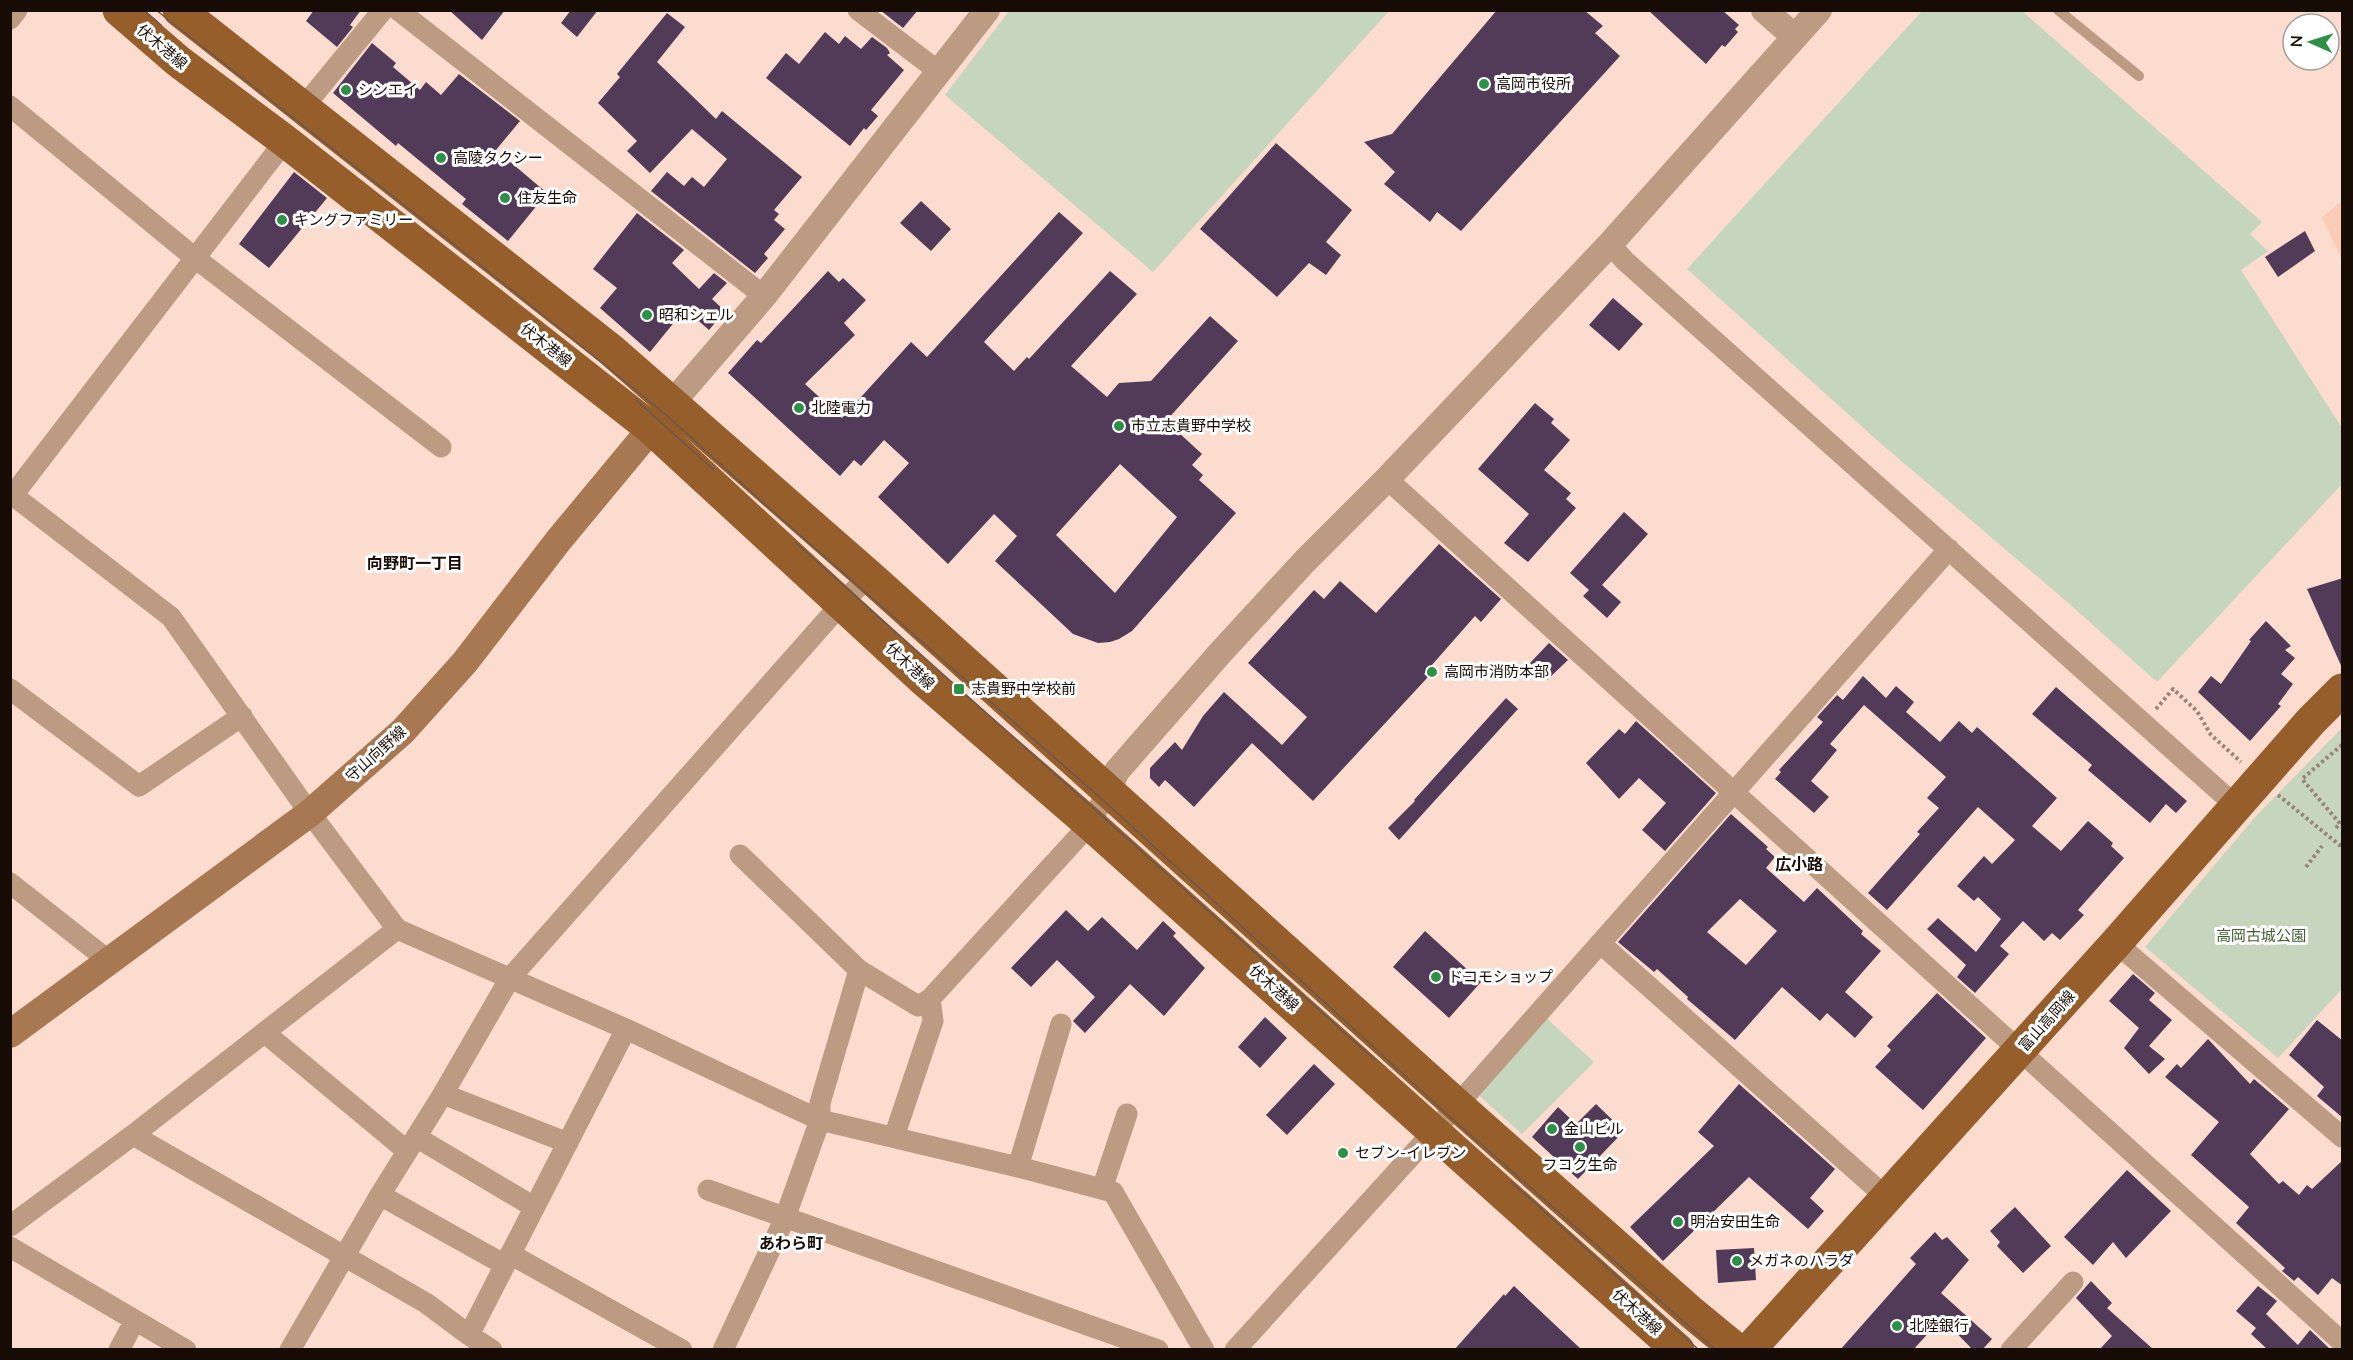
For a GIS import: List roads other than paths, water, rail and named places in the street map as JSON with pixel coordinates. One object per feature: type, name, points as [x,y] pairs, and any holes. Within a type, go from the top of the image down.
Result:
[{"type":"main road","name":"伏木港線","points":[[119,10],[178,61],[285,141],[652,429],[924,680],[1090,824],[1678,1350]]},
{"type":"main road","points":[[179,10],[602,343],[672,403],[869,576],[1455,1104],[1737,1350]]},
{"type":"main road","name":"守山向野線","points":[[10,1034],[310,813],[403,731],[465,662],[558,541],[672,403]]},
{"type":"main road","name":"富山高岡線","points":[[1749,1350],[2116,943],[2327,702],[2343,690]]},
{"type":"street","points":[[10,19],[17,10]]},
{"type":"street","points":[[310,99],[383,10]]},
{"type":"street","points":[[398,10],[764,296]]},
{"type":"street","points":[[858,10],[939,71]]},
{"type":"street","points":[[672,403],[764,296],[987,10]]},
{"type":"street","points":[[1764,10],[1795,37]]},
{"type":"street","points":[[740,855],[859,970],[918,1006],[930,999],[1090,824],[1118,771],[1221,652],[1305,561],[1387,479],[1610,244],[1819,10]]},
{"type":"street","points":[[10,106],[195,258],[441,447]]},
{"type":"street","points":[[285,141],[12,494],[171,617],[310,813],[397,929],[626,1029],[820,1120],[1113,1192],[1204,1350]]},
{"type":"street","points":[[1610,244],[1625,261],[2235,805]]},
{"type":"street","points":[[1387,479],[2343,1341]]},
{"type":"street","points":[[1235,1350],[1949,549]]},
{"type":"street","points":[[290,1350],[510,978],[842,603],[869,576]]},
{"type":"street","points":[[10,689],[139,786],[242,716]]},
{"type":"street","points":[[10,883],[109,961]]},
{"type":"street","points":[[10,1226],[133,1135],[397,929]]},
{"type":"street","points":[[1600,943],[1886,1197]]},
{"type":"street","points":[[2116,943],[2343,1137]]},
{"type":"street","points":[[723,1350],[785,1218],[820,1120],[820,1103],[859,970]]},
{"type":"street","points":[[894,1137],[933,1021],[930,999]]},
{"type":"street","points":[[1018,1167],[1061,1024]]},
{"type":"street","points":[[468,1335],[626,1029]]},
{"type":"street","points":[[265,1033],[412,1144],[534,1207]]},
{"type":"street","points":[[443,1094],[568,1143]]},
{"type":"street","points":[[1102,1189],[1127,1114]]},
{"type":"street","points":[[133,1135],[426,1303],[492,1350]]},
{"type":"street","points":[[708,1190],[1158,1350]]},
{"type":"street","points":[[380,1195],[682,1350]]},
{"type":"street","points":[[10,1247],[186,1350]]},
{"type":"street","points":[[2011,1350],[2073,1282]]},
{"type":"street","points":[[119,1350],[135,1320]]},
{"type":"lane","points":[[2058,10],[2139,76]]},
{"type":"tram line","points":[[144,10],[161,25]]},
{"type":"tram line","points":[[156,10],[502,282],[664,413],[1103,800],[1448,1115],[1716,1350]]},
{"type":"tram line","points":[[636,400],[714,470]]},
{"type":"tram line","points":[[795,542],[1375,1060]]},
{"type":"tram line","points":[[1511,1182],[1699,1350]]},
{"type":"place","name":"高岡市役所","points":[[1484,84]]},
{"type":"place","name":"シンエイ","points":[[346,90]]},
{"type":"place","name":"高陵タクシー","points":[[441,158]]},
{"type":"place","name":"住友生命","points":[[505,198]]},
{"type":"place","name":"キングファミリー","points":[[282,220]]},
{"type":"place","name":"昭和シェル","points":[[647,315]]},
{"type":"place","name":"北陸電力","points":[[799,408]]},
{"type":"place","name":"市立志貴野中学校","points":[[1119,426]]},
{"type":"place","name":"高岡市消防本部","points":[[1432,672]]},
{"type":"place","name":"志貴野中学校前","points":[[959,689]]},
{"type":"place","name":"ドコモショップ","points":[[1436,977]]},
{"type":"place","name":"金山ビル","points":[[1552,1129]]},
{"type":"place","name":"フコク生命","points":[[1580,1147]]},
{"type":"place","name":"セブン-イレブン","points":[[1343,1153]]},
{"type":"place","name":"明治安田生命","points":[[1678,1222]]},
{"type":"place","name":"メガネのハラダ","points":[[1737,1261]]},
{"type":"place","name":"北陸銀行","points":[[1897,1326]]},
{"type":"district","name":"向野町一丁目","points":[[415,563]]},
{"type":"district","name":"広小路","points":[[1799,864]]},
{"type":"district","name":"あわら町","points":[[791,1243]]},
{"type":"park label","name":"高岡古城公園","points":[[2261,936]]}]
